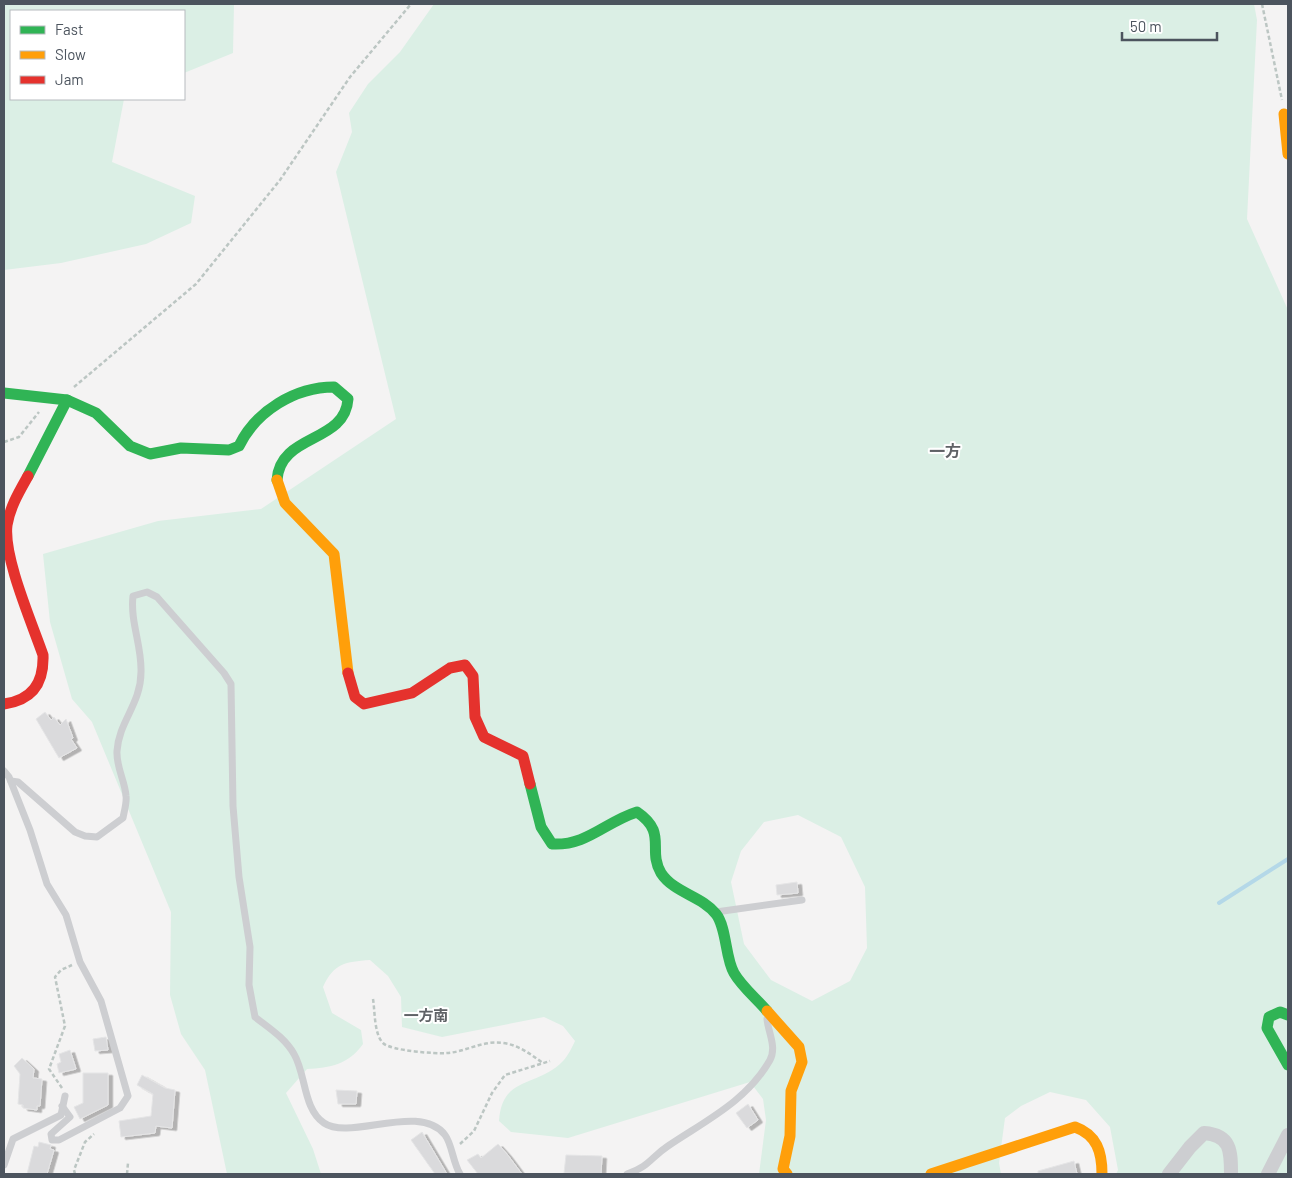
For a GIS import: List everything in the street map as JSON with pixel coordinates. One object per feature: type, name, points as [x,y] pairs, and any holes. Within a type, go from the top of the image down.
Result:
[{"type":"street","points":[[1284,114],[1288,154]]},
{"type":"street","points":[[4,393],[67,400],[96,413],[130,446],[150,454],[181,448],[229,450],[239,446],[246,432],[274,405],[315,387],[334,387],[348,399],[347,412],[337,425],[291,451],[280,464],[277,479],[285,503],[334,554],[349,680],[355,697],[364,704],[412,693],[450,668],[465,665],[474,676],[475,717],[484,736],[523,756],[541,827],[552,844],[578,844],[623,814],[637,812],[649,820],[656,835],[656,855],[661,872],[674,886],[717,915],[734,973],[799,1046],[802,1062],[791,1091],[790,1136],[783,1169],[787,1174]]},
{"type":"street","points":[[4,704],[22,701],[35,692],[42,678],[44,667],[43,655],[10,557],[7,527],[12,506],[67,400]]},
{"type":"street","points":[[1288,1014],[1280,1012],[1270,1017],[1267,1028],[1288,1065]]},
{"type":"street","points":[[931,1174],[1075,1126],[1088,1130],[1096,1140],[1102,1174]]},
{"type":"street","points":[[1169,1174],[1190,1147],[1204,1133],[1217,1134],[1226,1141],[1231,1156],[1231,1174]]},
{"type":"street","points":[[1268,1174],[1288,1135]]},
{"type":"lane","points":[[11,781],[18,782],[75,832],[85,836],[97,837],[123,818],[126,796],[120,776],[117,752],[120,732],[138,700],[142,671],[132,608],[133,596],[147,592],[157,597],[224,673],[231,684],[234,815],[239,877],[250,947],[249,985],[255,1017],[282,1039],[295,1054],[312,1108],[324,1123],[338,1127],[418,1121],[435,1126],[446,1136],[460,1174]]},
{"type":"lane","points":[[4,771],[11,781],[30,830],[47,884],[66,915],[80,962],[102,1001],[128,1096],[120,1108],[59,1140],[52,1140],[51,1134],[70,1117],[62,1106]]},
{"type":"lane","points":[[713,912],[802,900]]},
{"type":"lane","points":[[627,1174],[644,1169],[666,1148],[740,1098],[771,1059],[773,1044],[766,1011]]},
{"type":"lane","points":[[4,1165],[12,1139],[60,1115],[66,1096]]},
{"type":"path","points":[[67,400],[71,390],[196,284],[280,180],[350,78],[411,4]]},
{"type":"path","points":[[1262,4],[1262,12],[1280,85],[1284,114]]},
{"type":"path","points":[[4,442],[19,437]]},
{"type":"path","points":[[66,1096],[49,1069],[65,1026],[63,1012],[55,987],[55,977],[61,970],[80,962]]},
{"type":"path","points":[[373,999],[378,1032],[383,1043],[394,1049],[447,1053],[483,1043],[503,1043],[523,1049],[543,1064]]},
{"type":"path","points":[[450,1151],[474,1131],[492,1093],[505,1075],[550,1062]]},
{"type":"path","points":[[75,1174],[74,1170],[85,1142],[98,1130]]},
{"type":"path","points":[[127,1174],[128,1163]]},
{"type":"green space","points":[[4,4],[234,4],[233,53],[185,73],[185,10],[10,10],[10,100],[124,100],[112,162],[195,196],[191,223],[146,244],[61,263],[4,270]]},
{"type":"green space","points":[[434,4],[1254,4],[1257,20],[1247,219],[1288,310],[1288,1174],[1116,1174],[1118,1170],[1110,1127],[1086,1100],[1050,1092],[1021,1106],[1005,1118],[999,1163],[1001,1174],[759,1174],[766,1120],[763,1099],[750,1082],[568,1138],[511,1132],[499,1121],[502,1106],[507,1096],[514,1089],[553,1069],[565,1059],[575,1041],[563,1026],[544,1017],[442,1037],[402,1027],[401,997],[388,976],[370,960],[341,965],[331,973],[323,987],[332,1013],[361,1030],[363,1044],[352,1056],[338,1064],[307,1069],[286,1093],[313,1149],[321,1174],[227,1174],[205,1070],[181,1034],[170,995],[171,912],[92,722],[72,699],[50,622],[43,554],[158,521],[261,509],[396,419],[336,172],[352,132],[349,113],[368,84],[400,52]],"holes":[[[798,815],[841,837],[865,887],[867,948],[850,981],[812,1001],[771,980],[744,944],[731,882],[741,851],[764,822]]]},
{"type":"building","points":[[45,712],[51,720],[54,717],[60,725],[66,719],[73,738],[71,739],[77,748],[59,758],[36,719]]},
{"type":"building","points":[[797,882],[798,893],[777,895],[776,885]]},
{"type":"building","points":[[106,1037],[108,1050],[95,1051],[93,1039]]},
{"type":"building","points":[[70,1050],[76,1069],[59,1073],[57,1064],[61,1062],[59,1054]]},
{"type":"building","points":[[22,1058],[34,1069],[33,1078],[42,1079],[40,1106],[37,1106],[37,1110],[23,1108],[23,1105],[18,1104],[20,1074],[14,1066]]},
{"type":"building","points":[[83,1073],[108,1073],[108,1105],[80,1119],[74,1107],[83,1103]]},
{"type":"building","points":[[142,1075],[165,1088],[175,1090],[172,1128],[156,1126],[155,1133],[121,1137],[119,1121],[151,1116],[153,1094],[137,1085]]},
{"type":"building","points":[[336,1090],[357,1091],[356,1104],[338,1104]]},
{"type":"building","points":[[748,1104],[758,1120],[747,1128],[736,1113]]},
{"type":"building","points":[[422,1132],[447,1174],[435,1174],[411,1140]]},
{"type":"building","points":[[39,1142],[51,1145],[50,1149],[54,1150],[47,1174],[27,1174],[34,1146],[38,1147]]},
{"type":"building","points":[[498,1144],[522,1174],[478,1174],[467,1160],[478,1154],[481,1158]]},
{"type":"building","points":[[566,1155],[602,1156],[601,1174],[564,1173]]},
{"type":"building","points":[[1074,1161],[1077,1174],[1038,1174],[1038,1171]]},
{"type":"waterway","points":[[1219,903],[1288,859]]},
{"type":"traffic: fast","points":[[4,393],[67,400],[96,413],[130,446],[150,454],[181,448],[229,450],[239,446],[246,433],[266,412],[278,403],[305,391],[334,387],[348,399],[344,413],[336,424],[289,454],[281,465],[277,480]]},
{"type":"traffic: fast","points":[[28,476],[67,400]]},
{"type":"traffic: fast","points":[[530,784],[541,827],[552,844],[576,841],[637,812],[646,820],[655,834],[657,864],[661,873],[673,885],[703,903],[716,914],[720,920],[734,973],[745,988],[767,1011]]},
{"type":"traffic: fast","points":[[1288,1015],[1280,1012],[1269,1017],[1267,1028],[1288,1065]]},
{"type":"traffic: slow","points":[[1284,114],[1288,154]]},
{"type":"traffic: slow","points":[[277,480],[285,503],[334,554],[348,673]]},
{"type":"traffic: slow","points":[[767,1011],[799,1047],[802,1062],[791,1091],[790,1136],[783,1169],[787,1174]]},
{"type":"traffic: slow","points":[[931,1174],[1075,1127],[1082,1130],[1097,1145],[1101,1158],[1102,1174]]},
{"type":"traffic: jam","points":[[4,704],[22,699],[29,694],[38,682],[43,665],[43,655],[19,590],[9,554],[7,538],[10,512],[28,476]]},
{"type":"traffic: jam","points":[[348,673],[355,697],[364,704],[412,693],[450,668],[465,665],[473,676],[475,717],[484,737],[523,756],[530,784]]},
{"type":"district","name":"一方","points":[[945,450]]},
{"type":"district","name":"一方南","points":[[426,1015]]}]
